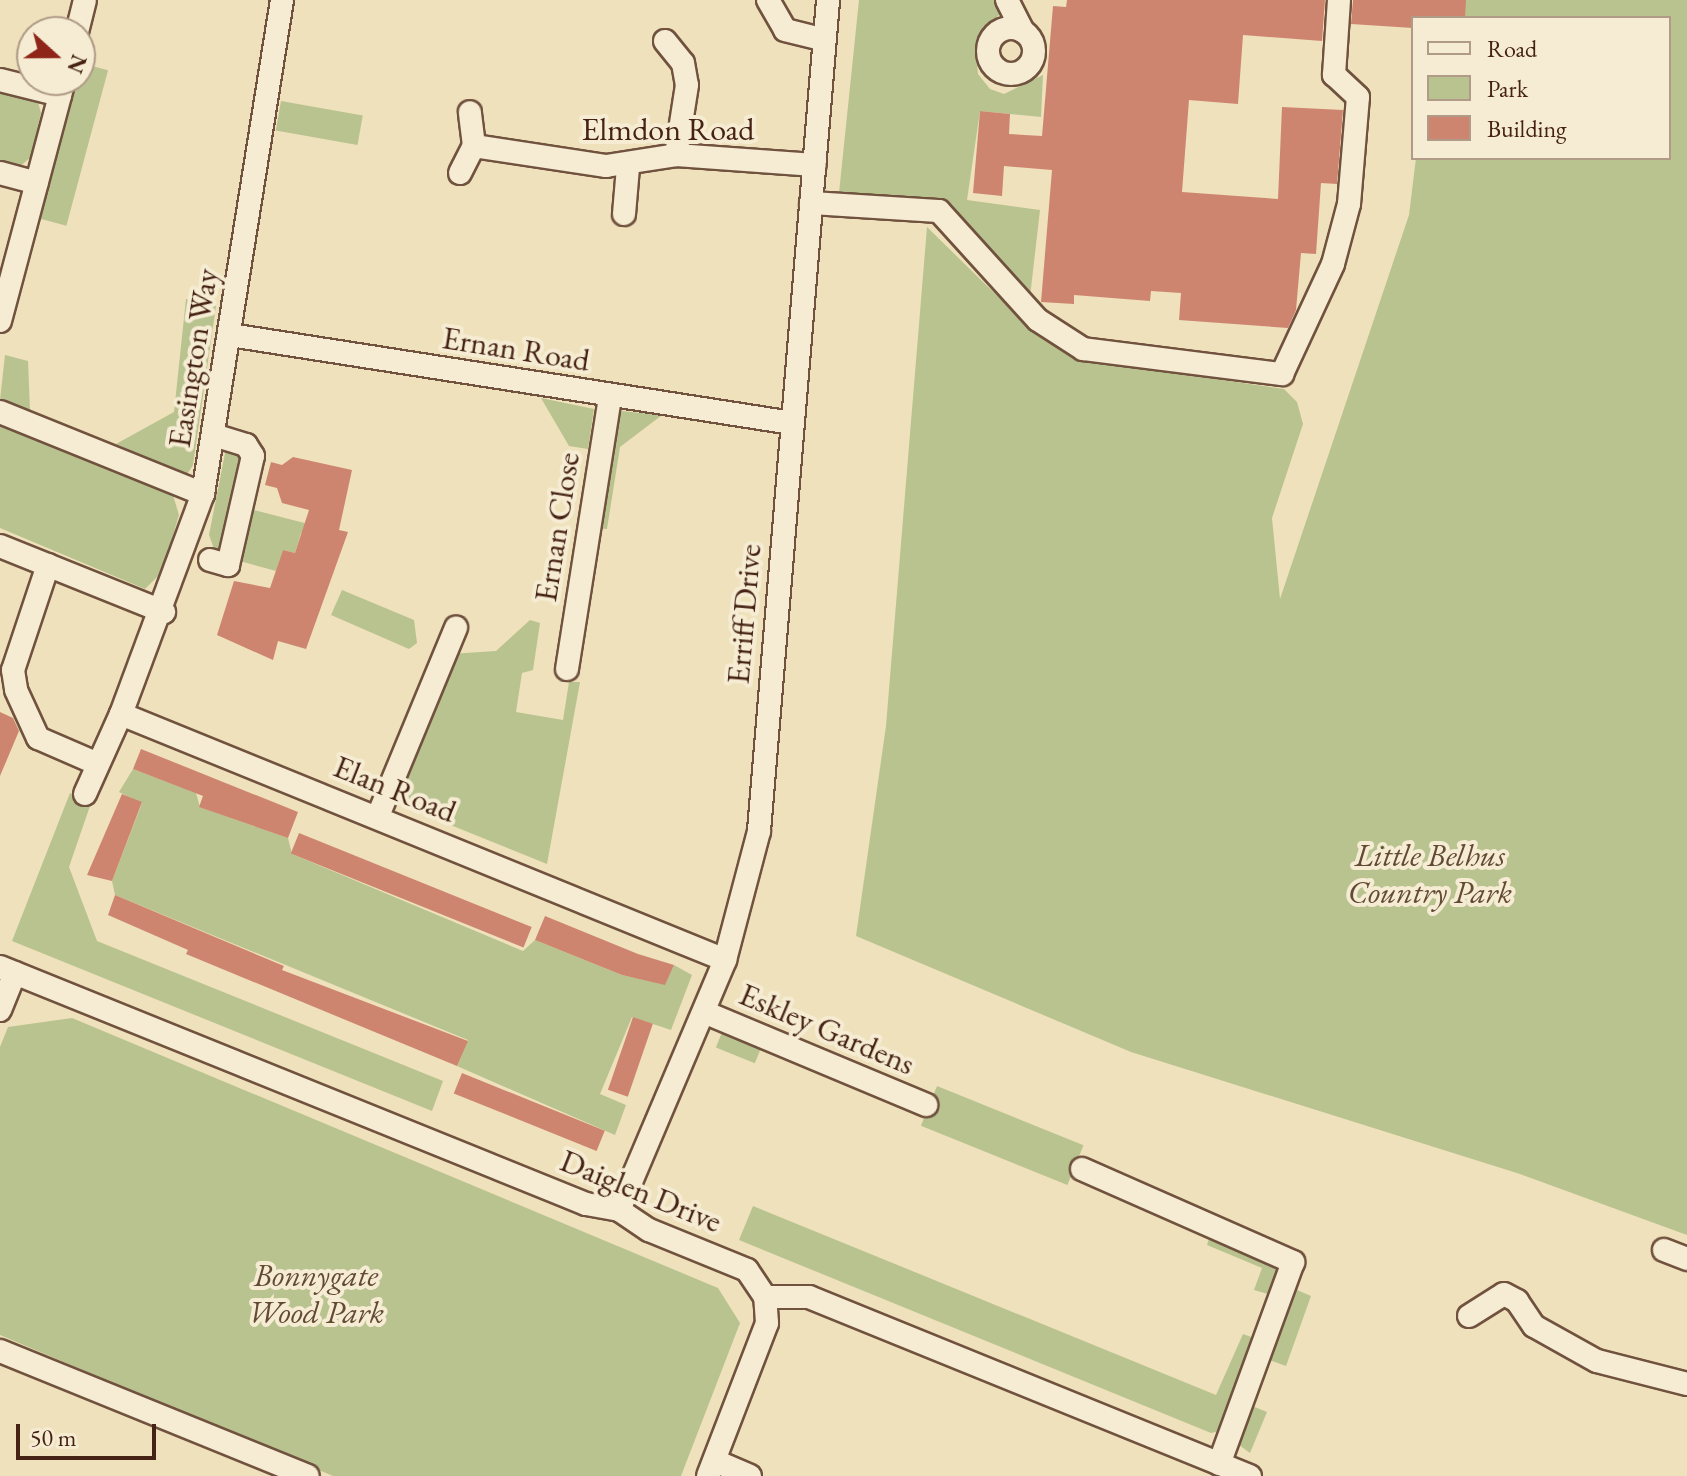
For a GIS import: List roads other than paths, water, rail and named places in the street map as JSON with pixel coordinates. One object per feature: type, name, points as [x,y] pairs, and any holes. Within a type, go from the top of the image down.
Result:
[{"type":"street","name":"Easington Way","points":[[121,714],[164,612],[203,494],[282,0]]},
{"type":"street","points":[[768,0],[785,30],[825,40]]},
{"type":"street","name":"Erriff Drive","points":[[619,1210],[725,960],[759,831],[828,0]]},
{"type":"street","points":[[1007,0],[1023,31]]},
{"type":"street","points":[[811,203],[939,211],[1038,320],[1083,349],[1282,374],[1333,264],[1349,204],[1358,97],[1334,75],[1339,0]]},
{"type":"street","points":[[665,41],[683,63],[687,85],[676,155]]},
{"type":"street","points":[[0,321],[60,96]]},
{"type":"street","points":[[460,173],[474,146],[470,112]]},
{"type":"street","name":"Elmdon Road","points":[[474,146],[628,167],[676,155],[815,165]]},
{"type":"street","points":[[624,214],[628,167]]},
{"type":"street","points":[[0,173],[37,183]]},
{"type":"street","name":"Ernan Road","points":[[230,335],[792,423]]},
{"type":"street","name":"Ernan Close","points":[[567,669],[610,396]]},
{"type":"street","points":[[0,412],[203,494]]},
{"type":"street","points":[[210,560],[228,565],[253,456],[246,445],[213,435]]},
{"type":"street","points":[[0,546],[164,612]]},
{"type":"street","points":[[48,565],[13,670],[16,690],[38,738],[98,764]]},
{"type":"street","points":[[378,816],[456,628]]},
{"type":"street","points":[[85,794],[121,714]]},
{"type":"street","name":"Elan Road","points":[[121,714],[378,816],[725,960]]},
{"type":"street","points":[[0,1010],[8,970]]},
{"type":"street","name":"Daiglen Drive","points":[[8,970],[578,1201],[619,1210],[649,1230],[747,1270],[765,1297]]},
{"type":"street","name":"Eskley Gardens","points":[[704,1012],[926,1105]]},
{"type":"street","points":[[1082,1169],[1293,1262],[1219,1464]]},
{"type":"street","points":[[1664,1250],[1687,1259]]},
{"type":"street","points":[[1469,1316],[1504,1294],[1517,1301],[1534,1326],[1597,1361],[1687,1384]]},
{"type":"street","points":[[750,1476],[712,1468],[767,1323],[765,1297],[809,1297],[1250,1476]]},
{"type":"street","points":[[0,1351],[308,1476]]},
{"type":"park label","name":"Little Belhus Country Park","points":[[1430,874]]},
{"type":"park label","name":"Bonnygate Wood Park","points":[[316,1294]]}]
